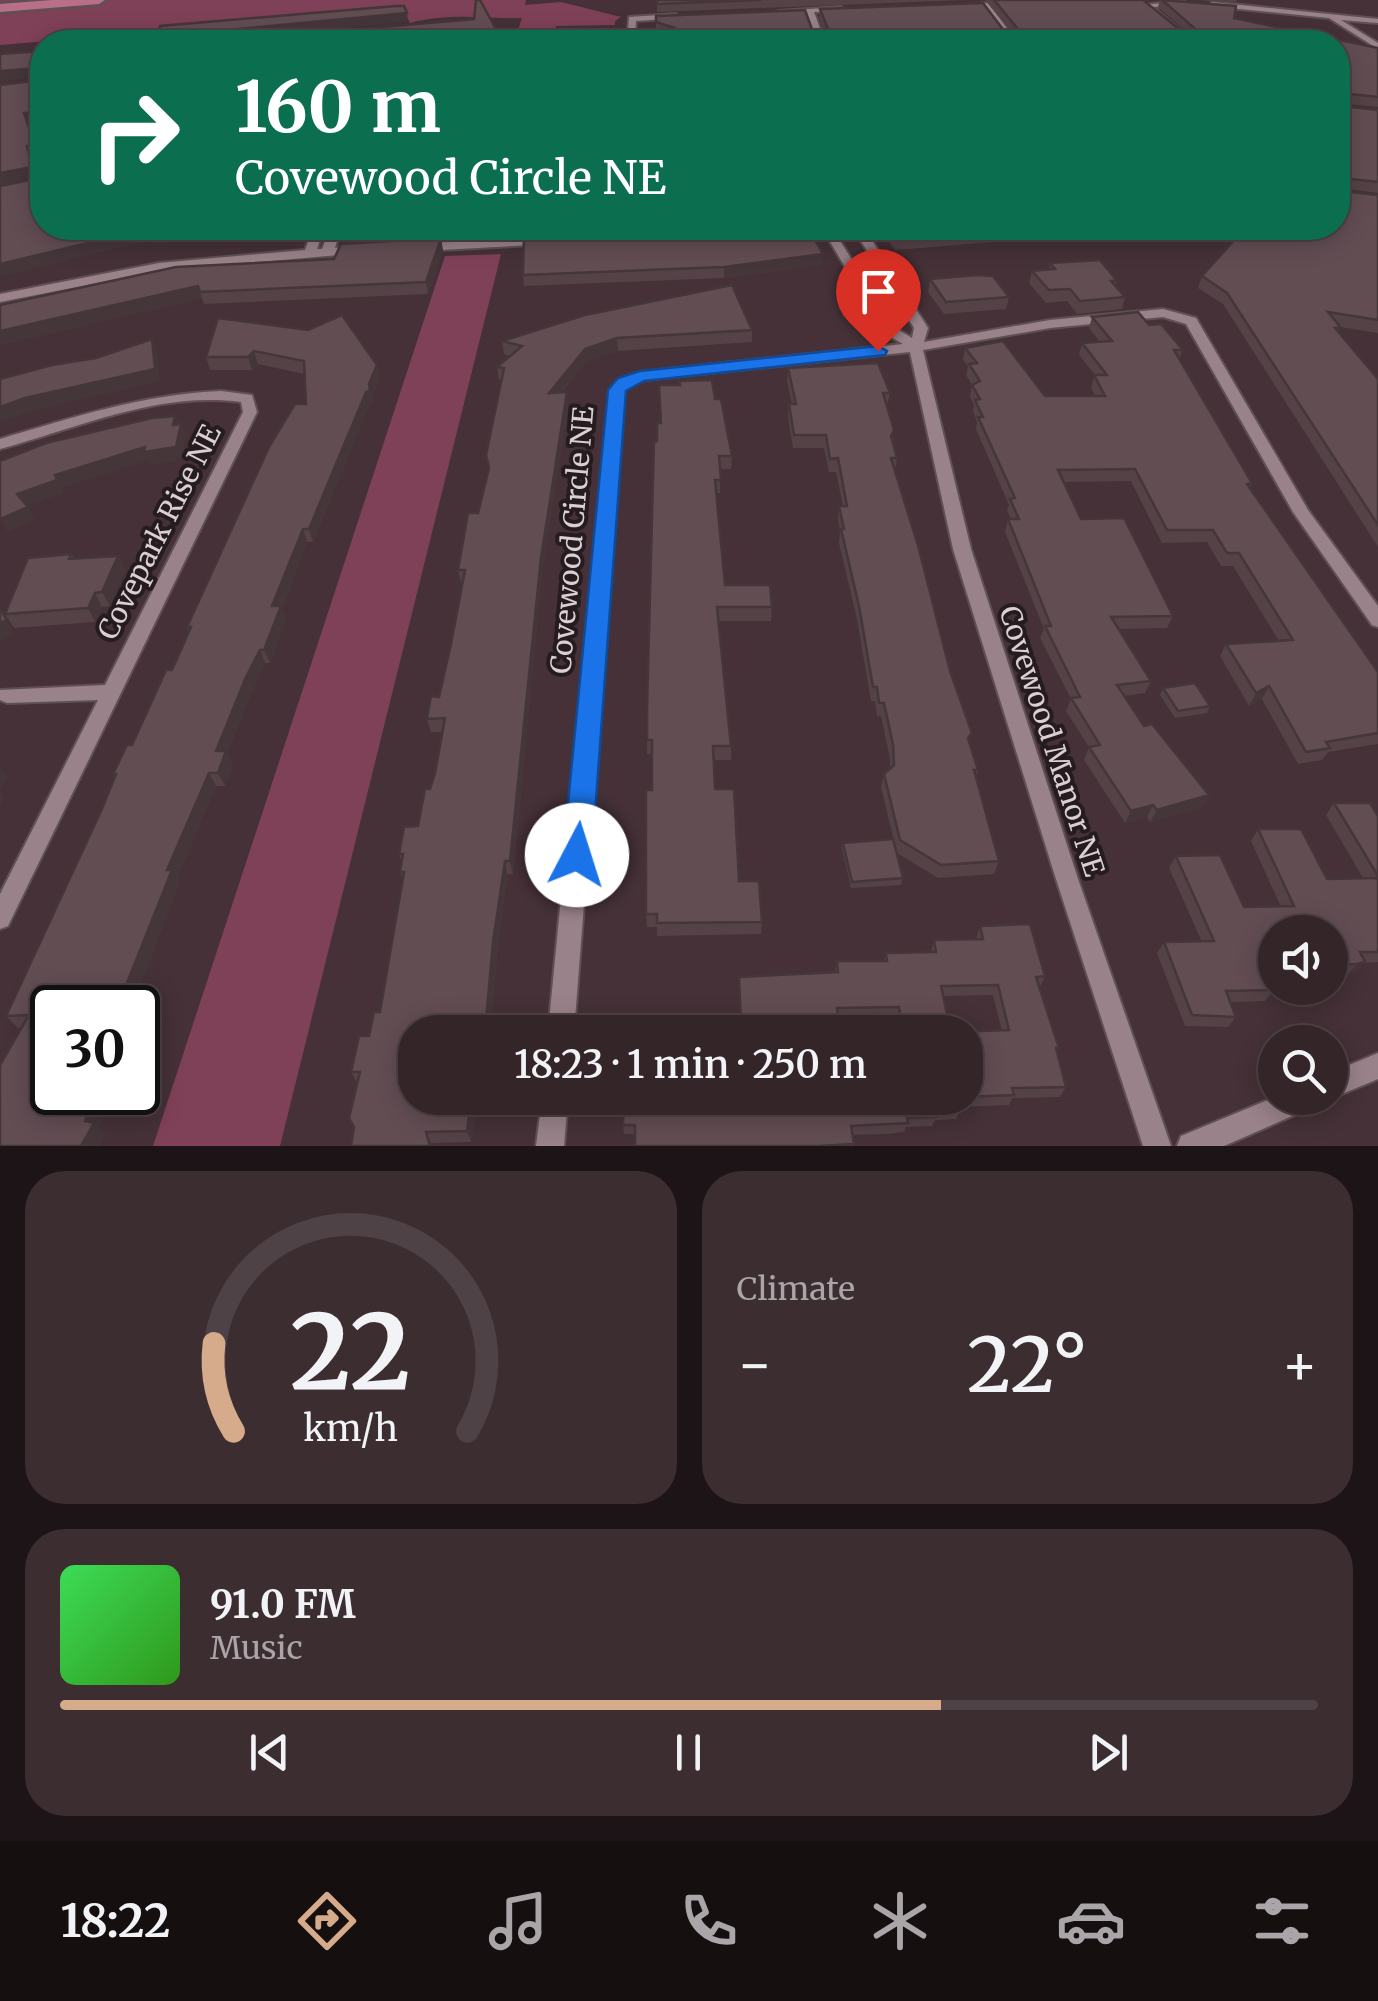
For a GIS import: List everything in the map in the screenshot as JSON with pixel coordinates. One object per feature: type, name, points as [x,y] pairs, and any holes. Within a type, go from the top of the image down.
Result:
[{"type":"highway","points":[[0,8],[100,0]]},
{"type":"street","points":[[1176,30],[1146,5],[1193,3],[1378,22]]},
{"type":"street","points":[[950,6],[985,5],[1004,30]]},
{"type":"street","points":[[774,11],[844,8]]},
{"type":"street","points":[[809,10],[816,30]]},
{"type":"street","points":[[1327,14],[1378,47]]},
{"type":"street","points":[[632,30],[632,19],[686,16]]},
{"type":"street","points":[[0,192],[30,186]]},
{"type":"street","points":[[310,251],[314,240]]},
{"type":"street","points":[[328,250],[331,240]]},
{"type":"street","points":[[399,248],[568,240]]},
{"type":"street","points":[[834,240],[889,330],[916,346]]},
{"type":"street","name":"Covewood Manor NE","points":[[866,240],[921,328],[916,346],[962,549],[1157,1146]]},
{"type":"street","points":[[0,298],[159,267],[310,251],[381,248]]},
{"type":"street","name":"Covewood Circle NE","points":[[562,1015],[617,390],[624,382],[640,376],[916,346],[1050,324],[1179,314],[1192,321],[1301,512],[1378,620]]},
{"type":"street","name":"Covepark Rise NE","points":[[0,444],[68,423],[156,404],[228,394],[248,398],[250,412],[0,918]]},
{"type":"street","points":[[7,694],[110,692]]},
{"type":"street","points":[[1348,1078],[1378,1066]]},
{"type":"street","points":[[550,1146],[553,1115]]},
{"type":"street","points":[[1191,1146],[1264,1115]]},
{"type":"shaded area","points":[[0,0],[526,0],[525,5],[561,2],[621,17],[615,25],[518,30],[522,18],[453,17],[410,23],[404,11],[178,30],[30,30],[30,42],[0,45]]},
{"type":"shaded area","points":[[501,254],[280,1146],[153,1146],[445,256]]},
{"type":"building","points":[[476,0],[480,0],[496,30],[347,30],[474,19]]},
{"type":"building","points":[[657,0],[761,0],[657,4]]},
{"type":"building","points":[[994,0],[1143,0],[1180,30],[1019,30]]},
{"type":"building","points":[[1162,0],[1236,6],[1234,18],[1292,30],[1197,30]]},
{"type":"building","points":[[983,3],[1003,30],[828,30],[820,9]]},
{"type":"building","points":[[396,6],[404,6],[407,13],[239,29],[159,30],[160,26]]},
{"type":"building","points":[[805,10],[812,30],[674,30],[656,22],[656,16]]},
{"type":"building","points":[[1350,42],[1378,48],[1378,97],[1350,94]]},
{"type":"building","points":[[30,52],[30,69],[0,71],[0,54]]},
{"type":"building","points":[[30,81],[30,112],[24,113],[30,130],[30,167],[0,173],[0,85]]},
{"type":"building","points":[[1350,107],[1378,110],[1378,182],[1350,179]]},
{"type":"building","points":[[30,180],[30,240],[101,240],[0,264],[0,186]]},
{"type":"building","points":[[1350,192],[1378,195],[1378,320],[1328,312],[1341,328],[1335,328],[1378,379],[1378,525],[1227,293],[1202,276],[1234,240],[1350,240]]},
{"type":"building","points":[[440,240],[426,282],[200,292],[198,286],[0,331],[0,305],[176,267],[334,259],[341,244]]},
{"type":"building","points":[[524,240],[815,240],[823,254],[724,267],[523,275]]},
{"type":"building","points":[[1100,260],[1125,297],[1080,301],[1070,289],[1049,290],[1032,271],[1055,269],[1050,263]]},
{"type":"building","points":[[993,276],[1009,297],[946,302],[930,279]]},
{"type":"building","points":[[732,285],[752,330],[617,338],[585,349],[549,393],[567,392],[541,558],[510,861],[505,861],[487,1015],[398,1015],[398,1115],[469,1115],[467,1131],[426,1132],[430,1146],[351,1146],[354,1127],[349,1118],[360,1072],[351,1072],[359,1036],[369,1036],[374,1012],[380,1012],[404,872],[400,872],[403,854],[399,854],[404,827],[418,826],[425,789],[430,789],[435,773],[445,718],[427,719],[431,696],[439,697],[451,644],[465,570],[458,570],[468,513],[478,513],[489,468],[486,455],[504,368],[497,367],[522,346],[502,341],[585,315]]},
{"type":"building","points":[[1138,312],[1149,325],[1161,324],[1183,350],[1174,350],[1252,483],[1247,484],[1378,672],[1378,733],[1326,742],[1330,748],[1306,752],[1269,686],[1256,693],[1226,644],[1293,640],[1239,553],[1227,553],[1213,530],[1167,530],[1135,469],[1058,470],[1081,519],[1124,518],[1173,616],[1111,617],[1151,681],[1117,685],[1144,726],[1152,724],[1209,795],[1157,810],[1153,805],[1131,811],[1089,747],[1100,745],[1071,698],[1080,697],[1045,626],[1051,626],[1008,519],[1019,519],[1010,499],[1015,498],[978,417],[983,417],[975,400],[980,399],[972,385],[980,381],[969,364],[977,363],[965,348],[1003,341],[1045,396],[1105,396],[1094,375],[1107,375],[1082,343],[1112,341],[1092,317]]},
{"type":"building","points":[[342,315],[377,365],[370,391],[366,392],[309,529],[303,529],[272,606],[281,606],[216,751],[226,751],[218,773],[209,773],[167,870],[172,870],[126,985],[30,985],[30,1115],[88,1115],[85,1121],[94,1123],[81,1146],[0,1146],[0,1065],[29,1015],[6,1016],[102,809],[113,774],[127,745],[132,745],[166,670],[172,670],[191,627],[187,627],[269,447],[295,404],[306,404],[304,361],[254,351],[248,357],[206,357],[218,318],[308,330]]},
{"type":"building","points":[[152,339],[155,369],[0,407],[0,379],[96,358]]},
{"type":"building","points":[[878,363],[890,393],[883,393],[894,430],[891,436],[897,458],[891,458],[950,671],[972,733],[968,738],[978,770],[974,770],[999,861],[941,865],[900,840],[884,774],[894,765],[893,745],[884,703],[879,703],[877,687],[873,687],[841,529],[839,506],[847,506],[838,458],[830,459],[826,435],[794,435],[789,404],[796,404],[788,368]]},
{"type":"building","points":[[712,380],[715,399],[721,399],[732,456],[719,456],[721,480],[715,480],[725,585],[770,585],[772,607],[717,607],[731,746],[713,746],[715,789],[734,789],[739,881],[759,881],[762,922],[657,923],[657,914],[646,914],[646,790],[652,790],[652,740],[647,740],[647,709],[654,442],[657,423],[661,423],[659,385]]},
{"type":"building","points":[[175,416],[173,425],[181,424],[176,447],[144,452],[145,447],[55,475],[57,480],[17,494],[28,507],[0,519],[0,461],[46,443]]},
{"type":"building","points":[[71,554],[69,559],[118,556],[102,592],[95,593],[88,608],[5,614],[28,558]]},
{"type":"building","points":[[1195,683],[1210,706],[1178,711],[1163,688]]},
{"type":"building","points":[[1334,803],[1370,803],[1378,816],[1378,876]]},
{"type":"building","points":[[1258,829],[1301,829],[1327,879],[1378,878],[1378,952],[1360,952],[1365,962],[1348,964],[1348,915],[1258,915],[1258,990],[1226,991],[1236,1017],[1192,1015],[1164,942],[1214,941],[1176,856],[1220,855],[1244,907],[1294,906]]},
{"type":"building","points":[[893,839],[903,878],[852,882],[843,843]]},
{"type":"building","points":[[1030,924],[1045,976],[1036,977],[1059,1048],[1066,1087],[1012,1088],[1014,1095],[983,1096],[983,1031],[1009,1030],[998,985],[941,986],[947,1015],[900,1015],[899,1007],[837,1008],[838,1015],[741,1015],[739,977],[838,972],[837,961],[887,961],[886,953],[936,952],[934,940],[983,939],[980,926]]},
{"type":"building","points":[[623,1115],[936,1117],[907,1118],[908,1123],[851,1126],[854,1144],[818,1146],[635,1146],[635,1125],[623,1125]]},
{"type":"route","points":[[577,855],[617,390],[624,382],[640,376],[878,351]]}]
